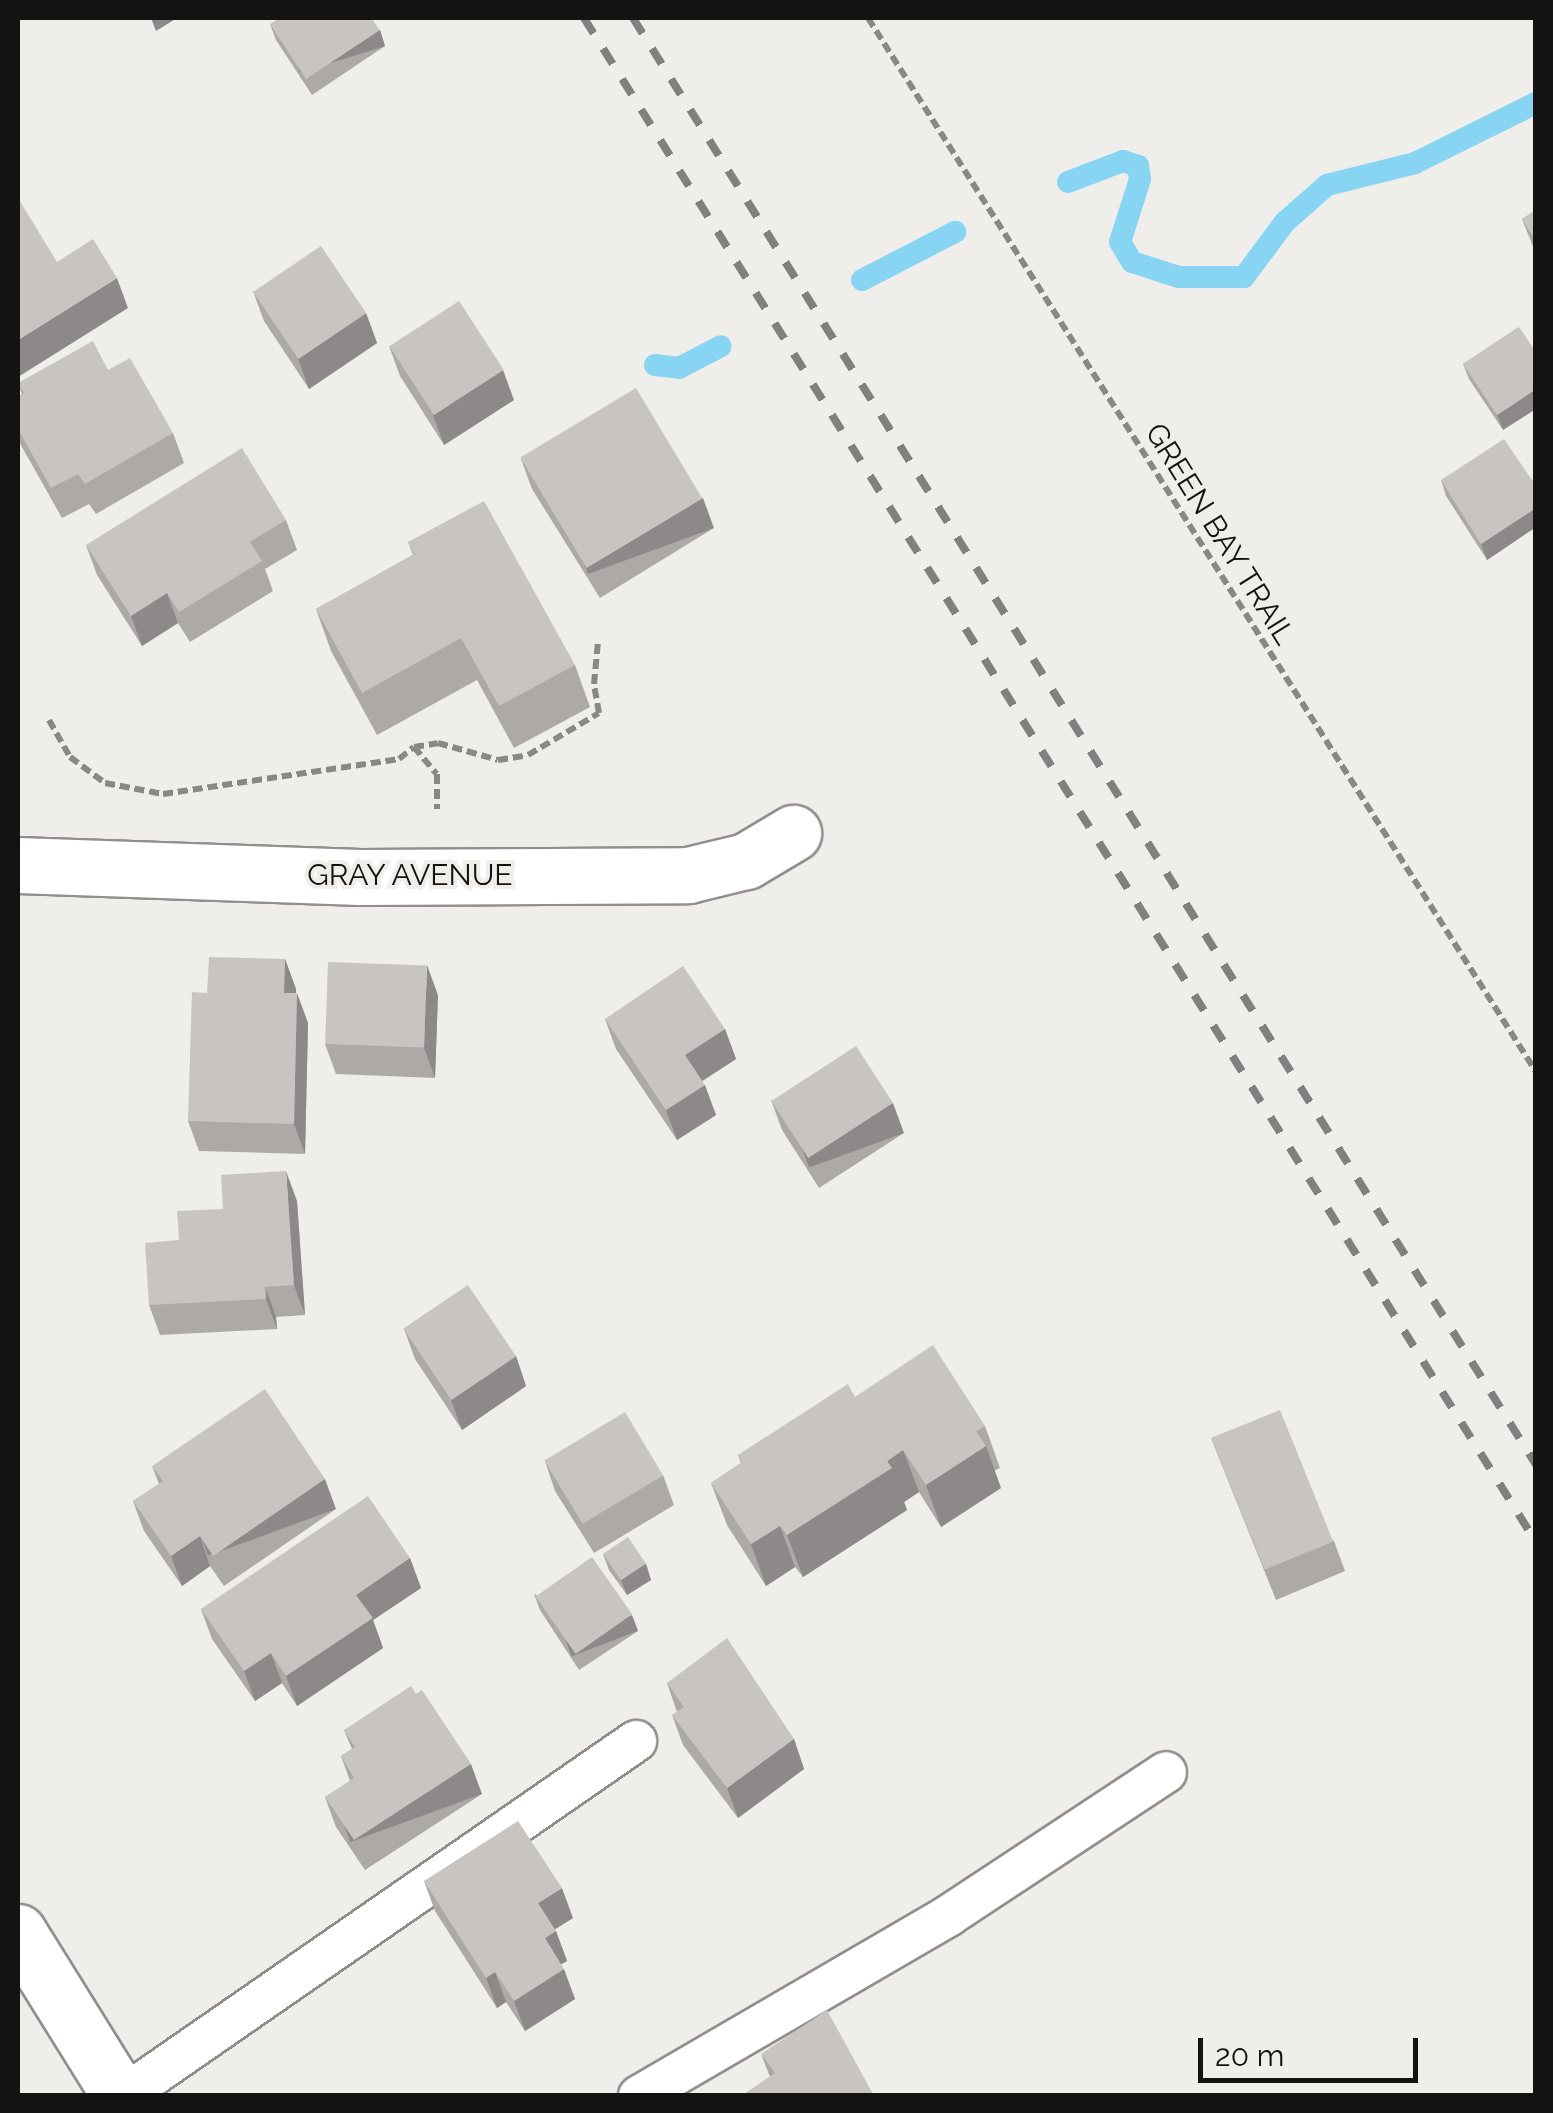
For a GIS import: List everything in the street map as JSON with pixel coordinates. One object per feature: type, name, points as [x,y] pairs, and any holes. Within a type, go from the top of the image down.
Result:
[{"type":"street","name":"GRAY AVENUE","points":[[18,865],[360,877],[688,875],[746,861],[793,834]]},
{"type":"street","points":[[18,1932],[121,2096]]},
{"type":"lane","points":[[121,2096],[636,1742]]},
{"type":"lane","points":[[639,2096],[948,1916],[1166,1772]]},
{"type":"path","name":"GREEN BAY TRAIL","points":[[868,18],[1536,1072]]},
{"type":"path","points":[[49,720],[70,757],[106,784],[164,794],[399,759],[414,747],[467,747],[498,760],[528,756],[599,713],[594,684],[598,642]]},
{"type":"path","points":[[414,747],[437,774],[438,822]]},
{"type":"building","points":[[280,18],[371,18],[380,30],[306,79],[270,24]]},
{"type":"building","points":[[18,198],[57,262],[93,239],[117,278],[18,340]]},
{"type":"building","points":[[1536,210],[1536,241],[1522,219]]},
{"type":"building","points":[[321,246],[366,313],[298,359],[253,292]]},
{"type":"building","points":[[459,301],[504,370],[434,415],[389,346]]},
{"type":"building","points":[[1519,327],[1536,352],[1536,389],[1497,415],[1463,364]]},
{"type":"building","points":[[93,341],[108,370],[130,358],[173,433],[85,484],[78,474],[51,488],[18,429],[18,397],[24,393],[18,383]]},
{"type":"building","points":[[636,388],[702,499],[587,568],[520,458]]},
{"type":"building","points":[[1504,439],[1536,486],[1536,508],[1481,544],[1441,480]]},
{"type":"building","points":[[242,448],[286,520],[250,542],[262,561],[179,612],[167,593],[131,616],[86,545]]},
{"type":"building","points":[[484,501],[575,665],[499,706],[461,638],[362,693],[316,609],[414,554],[408,542]]},
{"type":"building","points":[[209,957],[285,959],[284,993],[297,993],[294,1124],[188,1121],[192,992],[207,993]]},
{"type":"building","points":[[328,962],[427,965],[424,1047],[325,1044]]},
{"type":"building","points":[[683,966],[725,1029],[685,1055],[705,1085],[666,1110],[605,1019]]},
{"type":"building","points":[[856,1046],[893,1103],[808,1158],[771,1101]]},
{"type":"building","points":[[286,1171],[294,1285],[265,1287],[266,1299],[149,1305],[145,1243],[179,1240],[177,1211],[223,1209],[221,1175]]},
{"type":"building","points":[[468,1285],[516,1356],[451,1400],[403,1329]]},
{"type":"building","points":[[933,1345],[985,1426],[976,1431],[986,1446],[926,1485],[903,1450],[887,1461],[892,1468],[787,1535],[780,1526],[751,1544],[711,1483],[742,1462],[738,1455],[848,1384],[855,1397]]},
{"type":"building","points":[[265,1389],[325,1479],[213,1556],[200,1536],[171,1556],[133,1501],[163,1481],[152,1466]]},
{"type":"building","points":[[1280,1410],[1333,1542],[1265,1569],[1211,1438]]},
{"type":"building","points":[[625,1412],[663,1475],[583,1524],[544,1460]]},
{"type":"building","points":[[368,1496],[410,1558],[356,1595],[373,1618],[286,1676],[271,1653],[244,1671],[201,1609]]},
{"type":"building","points":[[628,1537],[646,1564],[621,1580],[603,1554]]},
{"type":"building","points":[[592,1557],[632,1614],[576,1654],[535,1597]]},
{"type":"building","points":[[727,1638],[794,1739],[727,1788],[672,1715],[684,1707],[667,1683]]},
{"type":"building","points":[[411,1686],[416,1694],[422,1690],[471,1764],[354,1840],[325,1797],[354,1778],[341,1756],[355,1747],[344,1730]]},
{"type":"building","points":[[518,1821],[562,1888],[538,1903],[556,1931],[545,1938],[564,1969],[514,2001],[495,1972],[486,1978],[424,1881]]},
{"type":"building","points":[[827,2010],[874,2096],[741,2096],[775,2073],[761,2054]]},
{"type":"waterway","points":[[1068,182],[1123,161],[1138,166],[1140,179],[1120,242],[1132,262],[1179,277],[1244,277],[1285,222],[1327,185],[1415,163],[1536,103]]},
{"type":"waterway","points":[[862,280],[955,232]]},
{"type":"waterway","points":[[655,365],[679,368],[721,346]]},
{"type":"railway","points":[[584,18],[1536,1542]]},
{"type":"railway","points":[[633,18],[1536,1465]]}]
